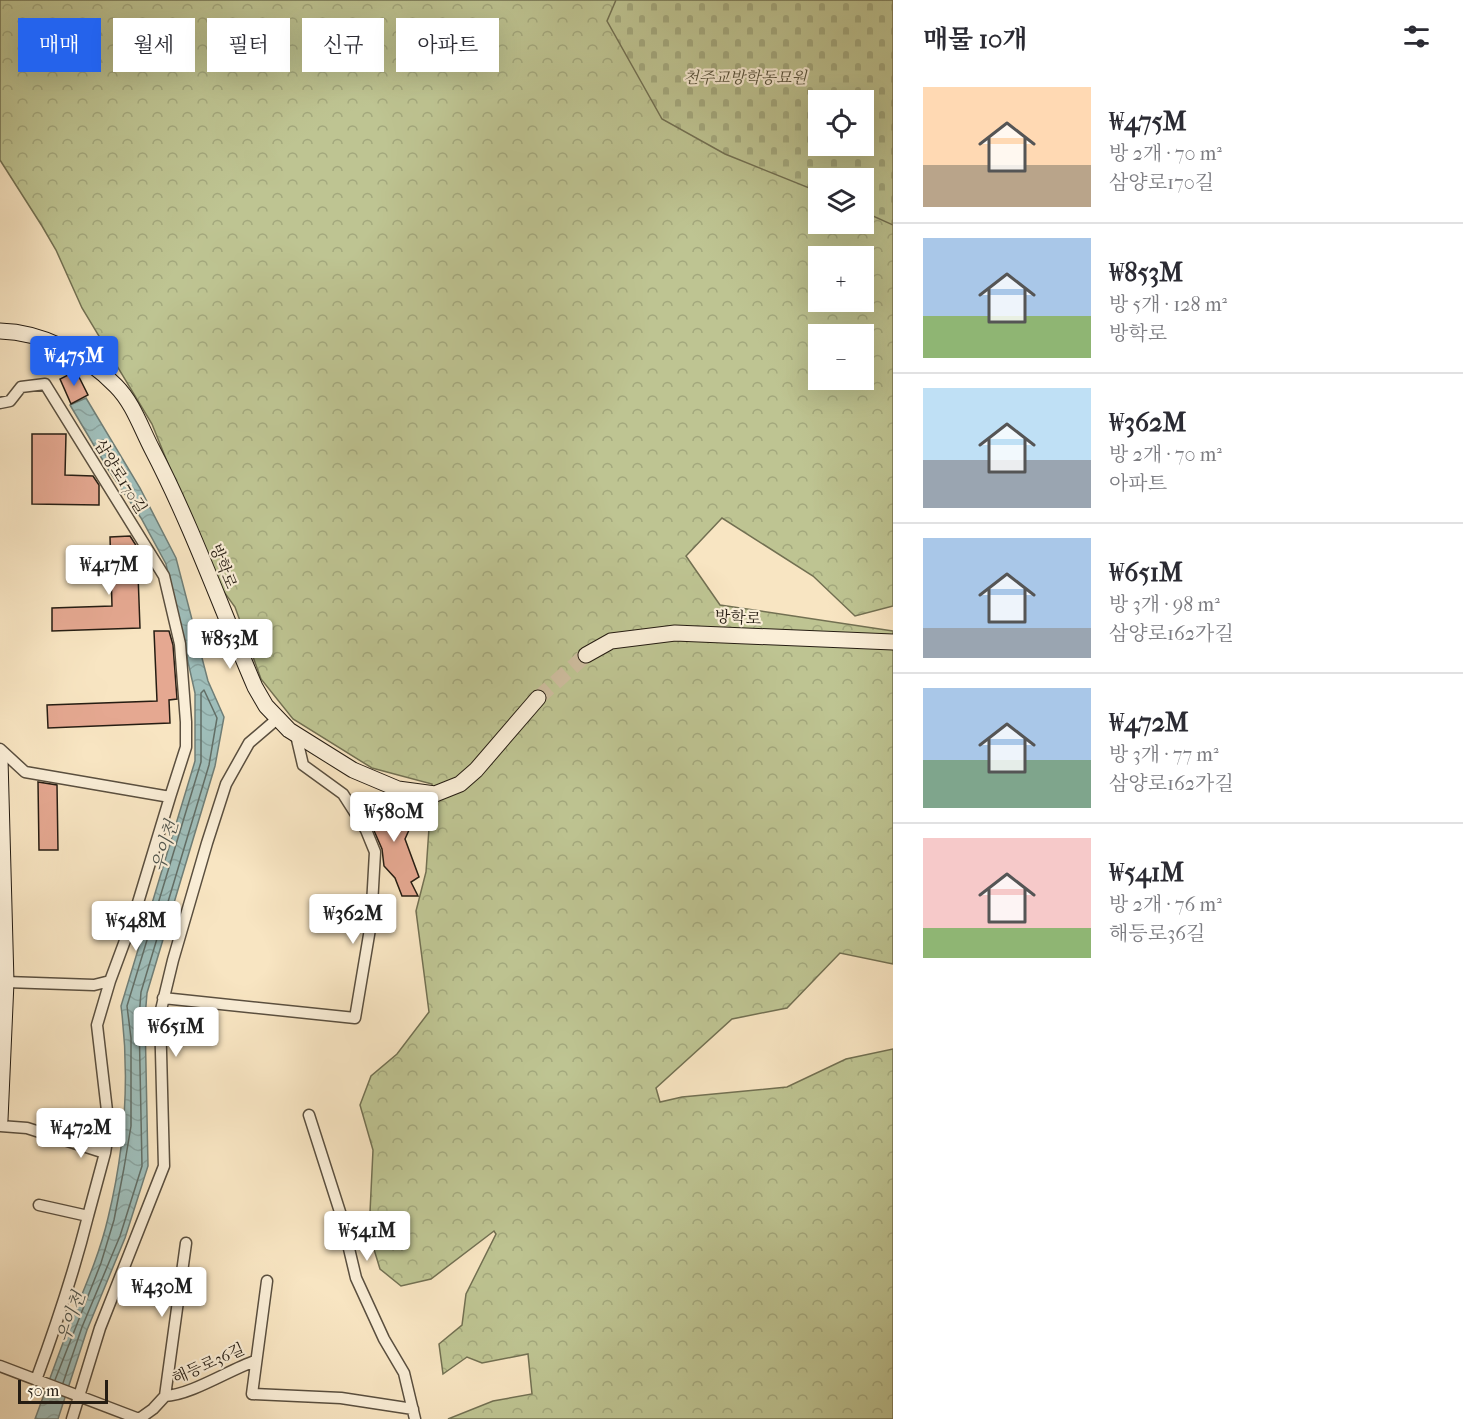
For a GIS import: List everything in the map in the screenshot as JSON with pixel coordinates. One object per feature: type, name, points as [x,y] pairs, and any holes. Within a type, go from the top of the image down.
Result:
[{"type":"main road","name":"방학로","points":[[0,331],[40,337],[67,349],[117,387],[131,407],[172,488],[255,687],[266,706],[296,735],[353,770],[398,789],[435,795],[460,784],[476,770],[538,698]]},
{"type":"main road","name":"방학로","points":[[586,655],[611,641],[675,633],[893,642]]},
{"type":"main road","points":[[0,759],[6,982],[0,1120]]},
{"type":"street","name":"삼양로170길","points":[[0,403],[10,401],[21,387],[45,384],[164,576],[180,644],[186,722],[186,747],[133,920],[110,981],[97,1025],[110,1128],[75,1268],[39,1381]]},
{"type":"street","points":[[72,1419],[100,1328],[164,1166],[160,1014],[185,917],[225,784],[249,744],[278,719]]},
{"type":"street","points":[[163,998],[355,1018],[371,923],[375,852],[366,830],[343,794],[303,765],[296,735]]},
{"type":"street","points":[[0,749],[25,772],[170,797]]},
{"type":"street","points":[[6,982],[94,985],[110,981]]},
{"type":"street","points":[[255,1360],[252,1394],[341,1398],[414,1414],[404,1373],[372,1315],[356,1278],[341,1215],[309,1115]]},
{"type":"street","points":[[0,1126],[27,1128],[105,1153]]},
{"type":"street","points":[[39,1205],[88,1216]]},
{"type":"street","name":"해등로36길","points":[[139,1419],[165,1396],[186,1243]]},
{"type":"street","name":"해등로36길","points":[[165,1396],[178,1396],[255,1360],[267,1281]]},
{"type":"street","points":[[0,1366],[139,1419]]},
{"type":"green space","points":[[0,0],[893,0],[893,606],[855,616],[813,576],[722,518],[686,556],[720,605],[893,631],[893,964],[840,953],[787,1008],[732,1019],[656,1088],[660,1102],[682,1097],[787,1087],[846,1059],[893,1049],[893,1419],[448,1419],[493,1401],[532,1394],[528,1354],[482,1363],[467,1357],[443,1374],[439,1344],[462,1325],[466,1294],[496,1234],[494,1231],[431,1279],[401,1286],[380,1269],[369,1233],[373,1150],[360,1105],[371,1076],[397,1054],[429,1012],[416,911],[426,872],[432,784],[372,768],[293,719],[261,679],[235,607],[214,578],[152,424],[82,308],[56,250],[0,160]]},
{"type":"green space","name":"천주교방학동묘원","points":[[616,0],[893,0],[893,225],[874,216],[874,168],[808,168],[808,188],[725,154],[662,119],[607,21]]},
{"type":"water","name":"우이천","points":[[86,398],[140,488],[176,558],[208,681],[224,717],[215,766],[147,993],[145,1018],[148,1166],[125,1238],[87,1330],[58,1419],[35,1419],[105,1231],[114,1192],[124,1112],[125,1059],[121,1006],[195,761],[195,693],[166,564],[141,518],[108,469],[70,405]]},
{"type":"building","points":[[76,371],[88,395],[71,404],[60,379]]},
{"type":"building","points":[[32,434],[66,434],[65,475],[93,476],[99,485],[99,505],[32,504]]},
{"type":"building","points":[[130,536],[137,547],[140,628],[52,631],[52,608],[112,606],[110,537]]},
{"type":"building","points":[[154,631],[169,631],[173,645],[177,699],[169,700],[170,723],[48,728],[47,705],[157,701]]},
{"type":"building","points":[[38,782],[57,785],[58,850],[39,850]]},
{"type":"building","points":[[359,800],[393,809],[410,815],[414,819],[405,839],[419,877],[411,882],[418,896],[402,896],[395,878],[384,866],[382,849],[372,826],[358,804]]},
{"type":"tunnel","points":[[538,698],[586,655]]}]
